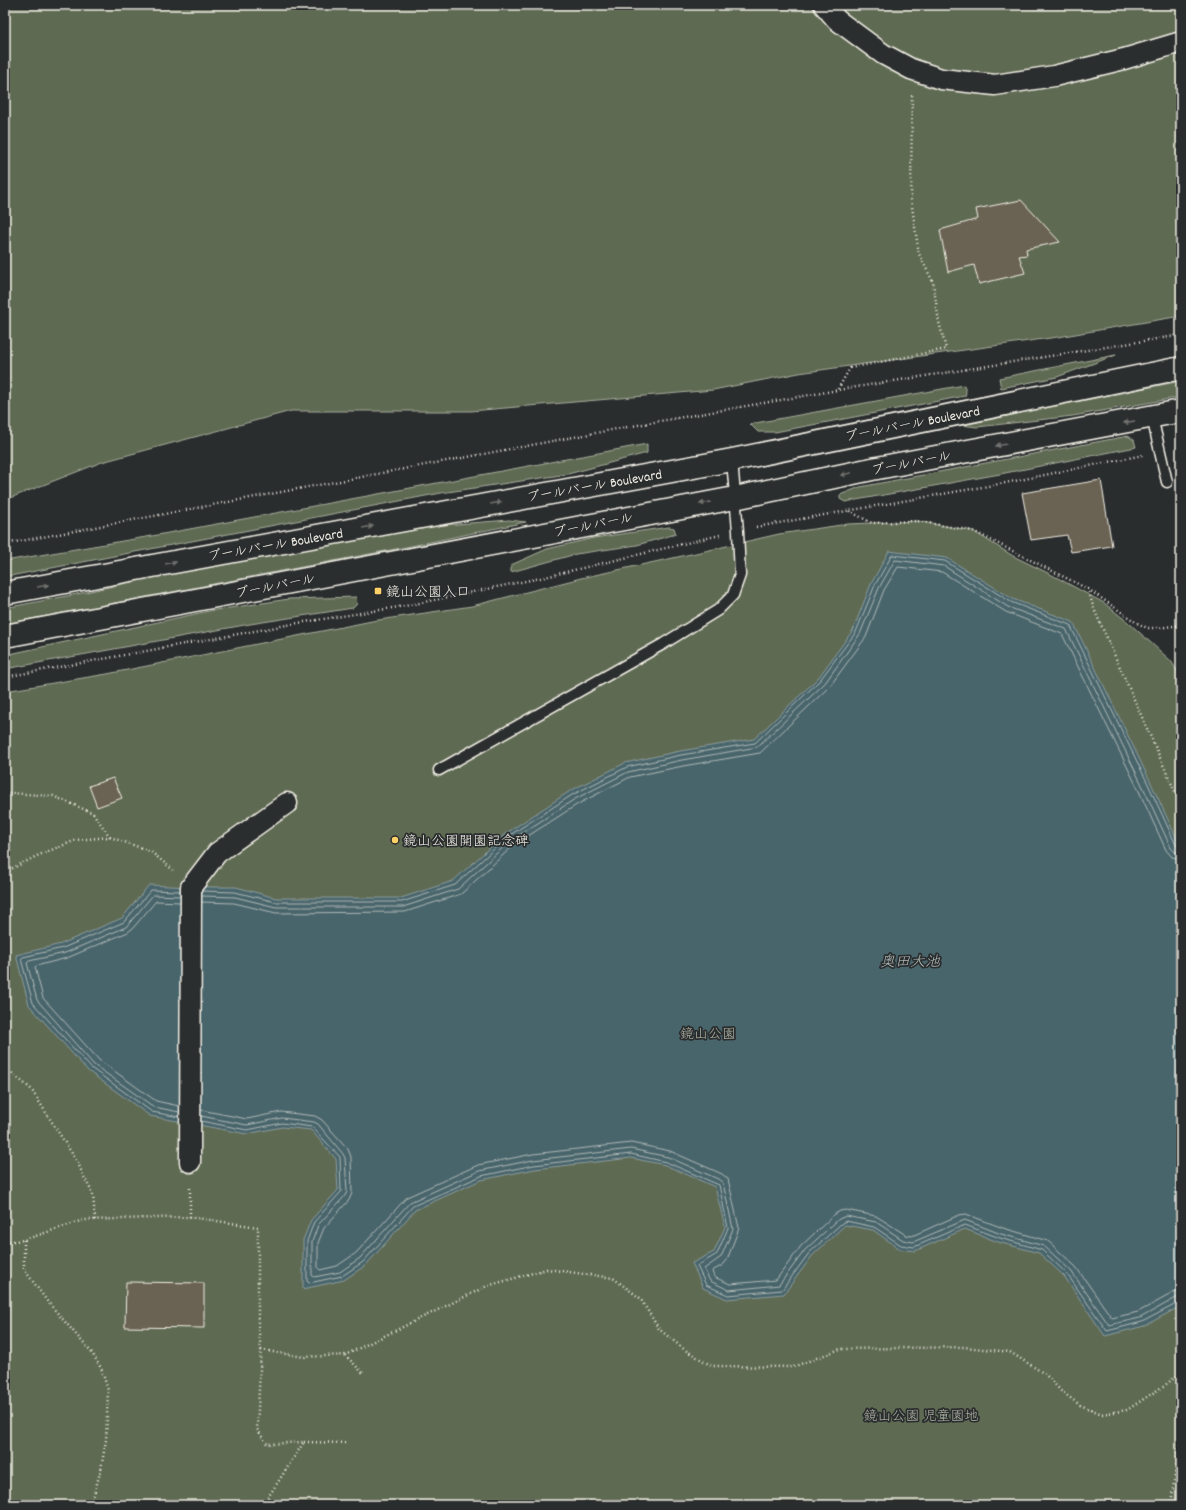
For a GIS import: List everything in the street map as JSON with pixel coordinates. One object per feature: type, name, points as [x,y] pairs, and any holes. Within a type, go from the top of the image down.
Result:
[{"type":"street","points":[[824,5],[837,20],[883,54],[911,69],[941,78],[995,85],[1054,76],[1181,42]]},
{"type":"street","name":"ブールバール Boulevard","points":[[5,593],[732,460],[1181,368]]},
{"type":"street","name":"ブールバール","points":[[5,636],[735,498],[872,469],[1181,411]]},
{"type":"street","points":[[190,1162],[191,888],[217,853],[287,803]]},
{"type":"lane","points":[[1152,417],[1167,482]]},
{"type":"lane","points":[[439,770],[663,644],[718,610],[733,595],[740,574],[732,460]]},
{"type":"path","points":[[838,390],[850,368],[946,349],[939,322],[933,282],[919,254],[911,200],[912,88]]},
{"type":"path","points":[[5,544],[642,424],[838,390],[1181,335]]},
{"type":"path","points":[[5,677],[298,623],[406,606],[544,577],[738,531],[1005,483],[1159,452]]},
{"type":"path","points":[[848,511],[872,523],[917,522],[973,531],[1088,589],[1137,623],[1147,628],[1181,625]]},
{"type":"path","points":[[1088,589],[1094,609],[1181,806]]},
{"type":"path","points":[[5,795],[12,793],[53,796],[94,813],[110,837]]},
{"type":"path","points":[[5,872],[39,855],[76,840],[110,837],[150,851],[177,873]]},
{"type":"path","points":[[5,1069],[31,1089],[78,1163],[94,1194],[95,1220]]},
{"type":"path","points":[[190,1162],[190,1216]]},
{"type":"path","points":[[5,1242],[24,1240],[83,1220],[190,1216],[258,1227],[258,1324],[261,1350],[257,1429],[267,1444],[304,1442],[347,1443]]},
{"type":"path","points":[[24,1240],[24,1269],[47,1301],[92,1353],[101,1368],[108,1390],[106,1440],[101,1469],[93,1498],[89,1505]]},
{"type":"path","points":[[261,1350],[304,1357],[345,1355],[486,1286],[547,1269],[613,1278],[640,1298],[659,1329],[685,1350],[712,1366],[793,1367],[840,1349],[965,1347],[1010,1352],[1045,1374],[1061,1391],[1080,1405],[1102,1414],[1127,1410],[1165,1385],[1181,1372]]},
{"type":"path","points":[[345,1355],[363,1373]]},
{"type":"path","points":[[1171,1505],[1181,1429]]},
{"type":"path","points":[[263,1505],[304,1442]]},
{"type":"green space","points":[[5,5],[1181,5],[1181,316],[1058,337],[799,373],[713,390],[471,411],[291,411],[102,462],[5,500]]},
{"type":"green space","points":[[1116,355],[1057,377],[1001,388],[999,378]]},
{"type":"green space","points":[[1181,381],[1181,397],[1073,416],[977,427],[961,425]]},
{"type":"green space","points":[[964,385],[966,392],[965,396],[775,432],[758,432],[750,424]]},
{"type":"green space","points":[[1128,436],[1134,440],[1136,447],[1000,474],[845,502],[840,499],[840,495],[860,487]]},
{"type":"green space","points":[[647,444],[647,453],[568,474],[441,493],[5,577],[5,561],[152,536]]},
{"type":"green space","points":[[509,520],[526,522],[406,547],[5,624],[5,608],[195,568],[431,526]]},
{"type":"green space","name":"鏡山公園","points":[[917,521],[973,531],[1013,556],[1104,603],[1129,623],[1171,661],[1181,677],[1181,1505],[5,1505],[5,691],[107,674],[372,621],[472,606],[581,578],[779,534],[848,524]]},
{"type":"green space","points":[[669,527],[674,528],[676,534],[637,545],[576,554],[511,572],[511,565],[547,549],[594,538]]},
{"type":"green space","points":[[356,597],[357,604],[353,608],[250,624],[5,669],[5,655],[209,611],[289,599]]},
{"type":"water","name":"奥田大池","points":[[889,551],[947,558],[1013,599],[1073,622],[1181,848],[1181,1306],[1144,1326],[1105,1336],[1064,1276],[1039,1253],[998,1242],[965,1229],[915,1251],[900,1249],[873,1230],[845,1225],[812,1256],[784,1294],[727,1299],[703,1288],[692,1263],[714,1252],[725,1227],[715,1187],[665,1165],[631,1158],[535,1169],[481,1180],[415,1210],[366,1265],[344,1280],[303,1289],[303,1240],[311,1220],[338,1190],[336,1159],[311,1130],[282,1127],[247,1134],[150,1116],[88,1071],[29,1005],[16,955],[61,944],[122,918],[149,885],[236,887],[276,898],[401,898],[453,881],[505,834],[570,791],[625,763],[680,751],[754,739],[818,678],[853,630],[871,584]]},
{"type":"building","points":[[1021,200],[1060,242],[1026,249],[1027,255],[1019,256],[1025,273],[979,284],[974,265],[948,272],[940,230],[978,219],[976,209]]},
{"type":"building","points":[[1101,480],[1112,546],[1071,552],[1067,535],[1031,540],[1022,493]]},
{"type":"building","points":[[113,778],[122,798],[97,807],[89,786]]},
{"type":"building","points":[[126,1282],[204,1283],[204,1328],[125,1327]]},
{"type":"place","name":"鏡山公園入口","points":[[378,591]]},
{"type":"place","name":"鏡山公園開園記念碑","points":[[395,840]]},
{"type":"park label","name":"鏡山公園 児童園地","points":[[921,1415]]}]
